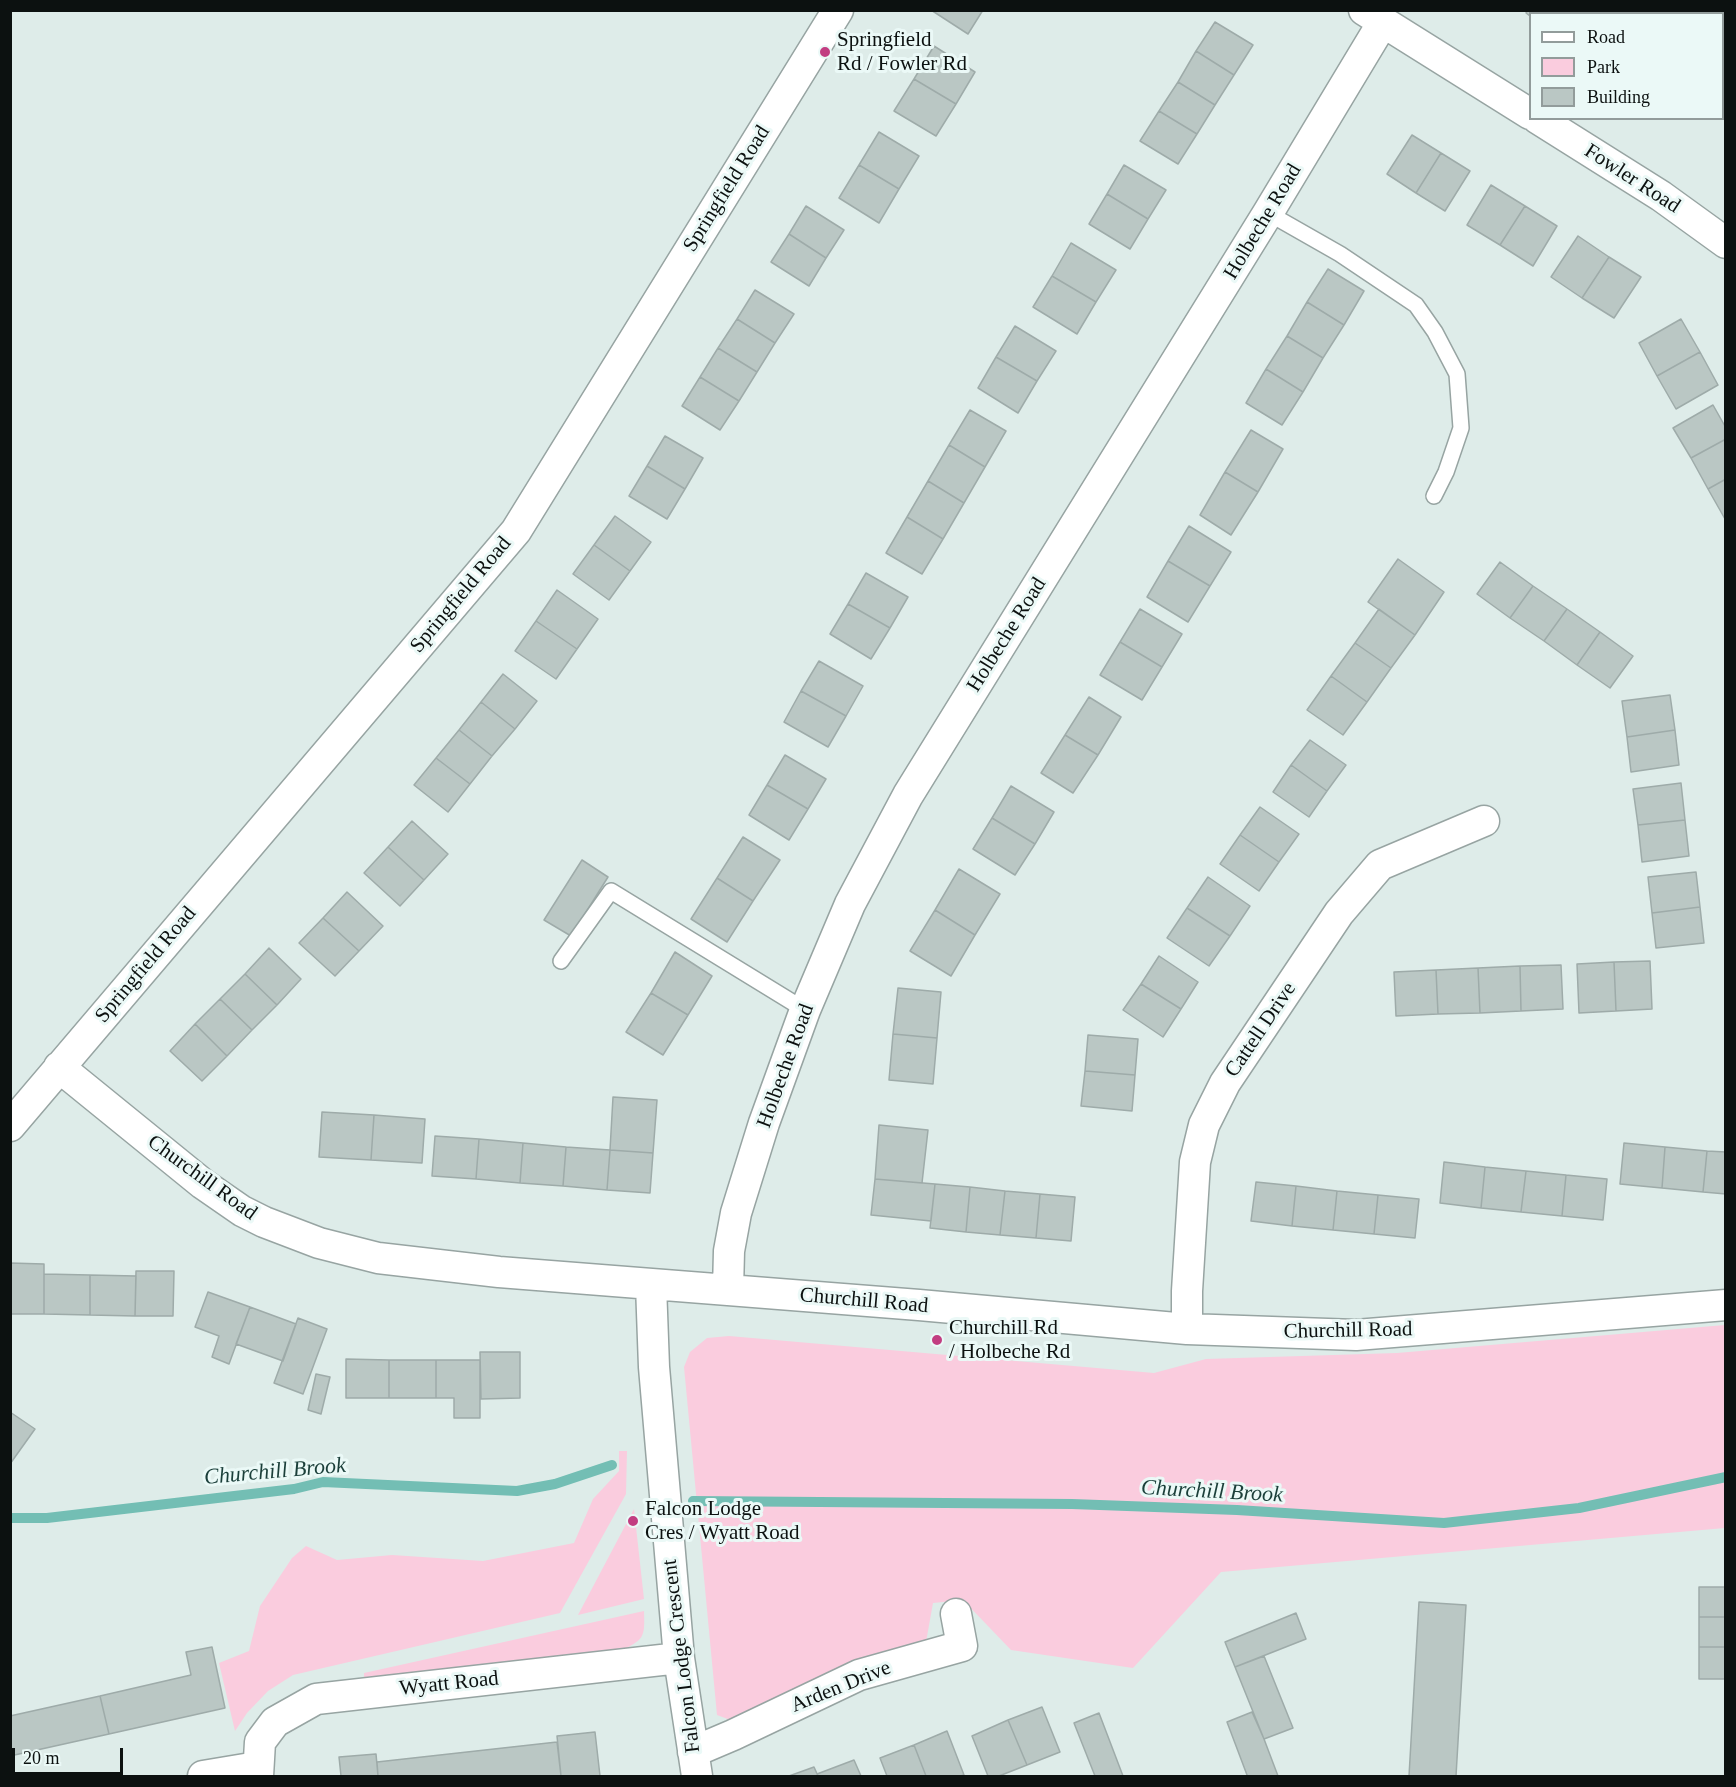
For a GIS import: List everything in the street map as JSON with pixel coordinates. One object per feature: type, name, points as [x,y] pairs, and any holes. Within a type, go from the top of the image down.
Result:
[{"type":"street","name":"Springfield Road","points":[[10,1126],[516,531],[838,10]]},
{"type":"street","points":[[1374,16],[1529,113]]},
{"type":"street","name":"Holbeche Road","points":[[728,1290],[729,1251],[736,1213],[764,1123],[806,1010],[850,903],[909,795],[1268,213],[1374,16]]},
{"type":"street","name":"Fowler Road","points":[[1540,120],[1661,196],[1725,243]]},
{"type":"street","name":"Cattell Drive","points":[[1187,1329],[1187,1291],[1195,1162],[1204,1125],[1225,1083],[1339,913],[1380,865],[1484,821]]},
{"type":"street","name":"Churchill Road","points":[[59,1067],[203,1184],[242,1211],[319,1243],[378,1258],[499,1272],[1187,1329],[1356,1335],[1725,1305]]},
{"type":"street","name":"Falcon Lodge Crescent","points":[[651,1284],[654,1367],[679,1658],[695,1764]]},
{"type":"street","name":"Arden Drive","points":[[695,1764],[733,1735],[859,1675],[962,1646],[956,1614]]},
{"type":"street","name":"Wyatt Road","points":[[203,1776],[257,1772],[260,1742],[275,1722],[316,1699],[679,1658]]},
{"type":"lane","points":[[1268,213],[1340,254],[1416,305],[1435,332],[1457,374],[1461,428],[1446,472],[1434,496]]},
{"type":"lane","points":[[561,961],[611,891],[806,1010]]},
{"type":"green space","points":[[1725,1325],[1725,1528],[1221,1572],[1133,1668],[1011,1650],[963,1600],[933,1603],[926,1642],[833,1670],[733,1721],[717,1715],[684,1367],[690,1352],[707,1338],[729,1336],[1154,1373],[1206,1359],[1397,1353]]},
{"type":"green space","points":[[619,1451],[627,1451],[626,1494],[560,1613],[293,1675],[268,1691],[247,1713],[235,1731],[219,1663],[249,1651],[260,1606],[292,1558],[306,1546],[337,1560],[392,1555],[483,1561],[574,1543],[593,1499],[619,1471]]},
{"type":"green space","points":[[634,1509],[644,1599],[578,1615]]},
{"type":"green space","points":[[644,1611],[644,1627],[641,1637],[634,1644],[619,1652],[364,1678],[364,1673]]},
{"type":"building","points":[[931,10],[983,10],[968,34]]},
{"type":"building","points":[[1528,10],[1572,10],[1571,12],[1529,12],[1529,15],[1526,13]]},
{"type":"building","points":[[1572,10],[1608,10],[1610,12],[1571,12]]},
{"type":"building","points":[[1215,22],[1253,45],[1234,75],[1196,51]]},
{"type":"building","points":[[934,46],[975,72],[956,104],[914,79]]},
{"type":"building","points":[[1196,51],[1234,75],[1215,105],[1178,82]]},
{"type":"building","points":[[1724,62],[1726,63],[1726,94],[1724,96]]},
{"type":"building","points":[[914,79],[956,104],[936,136],[894,111]]},
{"type":"building","points":[[1178,82],[1215,105],[1197,134],[1159,111]]},
{"type":"building","points":[[1726,94],[1726,118],[1724,117]]},
{"type":"building","points":[[1159,111],[1197,134],[1178,164],[1140,141]]},
{"type":"building","points":[[879,132],[919,156],[899,189],[859,165]]},
{"type":"building","points":[[1412,135],[1441,153],[1416,193],[1387,174]]},
{"type":"building","points":[[1441,153],[1470,171],[1445,211],[1416,193]]},
{"type":"building","points":[[859,165],[899,189],[879,223],[839,198]]},
{"type":"building","points":[[1124,165],[1166,190],[1148,219],[1107,194]]},
{"type":"building","points":[[1491,185],[1525,206],[1500,245],[1467,225]]},
{"type":"building","points":[[1107,194],[1148,219],[1130,249],[1089,224]]},
{"type":"building","points":[[806,206],[844,230],[826,258],[789,234]]},
{"type":"building","points":[[1525,206],[1557,226],[1533,266],[1500,245]]},
{"type":"building","points":[[789,234],[826,258],[809,286],[771,262]]},
{"type":"building","points":[[1578,236],[1609,257],[1582,298],[1551,277]]},
{"type":"building","points":[[1071,243],[1116,270],[1096,302],[1052,276]]},
{"type":"building","points":[[1609,257],[1641,277],[1614,318],[1582,298]]},
{"type":"building","points":[[1328,269],[1364,291],[1344,325],[1307,302]]},
{"type":"building","points":[[1052,276],[1096,302],[1077,334],[1033,307]]},
{"type":"building","points":[[755,290],[794,314],[775,343],[737,319]]},
{"type":"building","points":[[1307,302],[1344,325],[1323,358],[1287,336]]},
{"type":"building","points":[[737,319],[775,343],[757,372],[718,348]]},
{"type":"building","points":[[1681,319],[1700,352],[1657,376],[1639,343]]},
{"type":"building","points":[[1015,326],[1056,351],[1037,381],[996,357]]},
{"type":"building","points":[[1287,336],[1323,358],[1303,392],[1266,369]]},
{"type":"building","points":[[718,348],[757,372],[739,401],[700,377]]},
{"type":"building","points":[[1700,352],[1718,385],[1676,409],[1657,376]]},
{"type":"building","points":[[996,357],[1037,381],[1018,413],[978,388]]},
{"type":"building","points":[[1266,369],[1303,392],[1282,425],[1246,403]]},
{"type":"building","points":[[700,377],[739,401],[720,430],[682,406]]},
{"type":"building","points":[[1713,405],[1726,428],[1726,439],[1691,458],[1673,428]]},
{"type":"building","points":[[970,410],[1006,431],[985,467],[949,445]]},
{"type":"building","points":[[1251,430],[1283,449],[1258,492],[1225,472]]},
{"type":"building","points":[[665,436],[703,458],[685,489],[647,466]]},
{"type":"building","points":[[1726,439],[1726,479],[1708,489],[1691,458]]},
{"type":"building","points":[[949,445],[985,467],[964,503],[928,481]]},
{"type":"building","points":[[647,466],[685,489],[667,519],[629,496]]},
{"type":"building","points":[[1225,472],[1258,492],[1231,535],[1200,515]]},
{"type":"building","points":[[1726,479],[1726,519],[1725,519],[1708,489]]},
{"type":"building","points":[[928,481],[964,503],[943,539],[907,517]]},
{"type":"building","points":[[615,516],[651,542],[630,571],[594,545]]},
{"type":"building","points":[[907,517],[943,539],[922,574],[886,553]]},
{"type":"building","points":[[1189,526],[1231,552],[1210,586],[1168,561]]},
{"type":"building","points":[[594,545],[630,571],[609,600],[573,574]]},
{"type":"building","points":[[1398,559],[1444,592],[1415,635],[1368,602]]},
{"type":"building","points":[[1168,561],[1210,586],[1188,622],[1147,597]]},
{"type":"building","points":[[1500,562],[1533,586],[1510,618],[1477,594]]},
{"type":"building","points":[[866,573],[908,597],[890,628],[848,604]]},
{"type":"building","points":[[1533,586],[1567,609],[1544,641],[1510,618]]},
{"type":"building","points":[[557,590],[598,619],[577,649],[536,621]]},
{"type":"building","points":[[848,604],[890,628],[871,659],[830,634]]},
{"type":"building","points":[[1140,609],[1182,634],[1162,667],[1120,642]]},
{"type":"building","points":[[1379,609],[1415,635],[1391,668],[1355,643]]},
{"type":"building","points":[[1567,609],[1600,632],[1577,665],[1544,641]]},
{"type":"building","points":[[536,621],[577,649],[556,679],[515,651]]},
{"type":"building","points":[[1600,632],[1633,656],[1610,688],[1577,665]]},
{"type":"building","points":[[1120,642],[1162,667],[1142,700],[1100,675]]},
{"type":"building","points":[[1355,643],[1391,668],[1367,702],[1331,676]]},
{"type":"building","points":[[819,661],[863,686],[846,716],[801,691]]},
{"type":"building","points":[[503,674],[537,701],[515,729],[481,702]]},
{"type":"building","points":[[1331,676],[1367,702],[1343,735],[1307,710]]},
{"type":"building","points":[[801,691],[846,716],[828,747],[784,722]]},
{"type":"building","points":[[1670,695],[1675,730],[1627,737],[1622,701]]},
{"type":"building","points":[[1089,697],[1121,717],[1098,755],[1065,735]]},
{"type":"building","points":[[481,702],[515,729],[492,756],[459,730]]},
{"type":"building","points":[[459,730],[492,756],[470,784],[436,758]]},
{"type":"building","points":[[1675,730],[1679,765],[1631,772],[1627,737]]},
{"type":"building","points":[[1065,735],[1098,755],[1073,793],[1041,773]]},
{"type":"building","points":[[1310,740],[1346,765],[1327,791],[1291,765]]},
{"type":"building","points":[[785,755],[826,779],[808,809],[767,785]]},
{"type":"building","points":[[436,758],[470,784],[448,812],[414,785]]},
{"type":"building","points":[[1291,765],[1327,791],[1309,817],[1273,792]]},
{"type":"building","points":[[1681,783],[1685,820],[1638,825],[1633,789]]},
{"type":"building","points":[[767,785],[808,809],[789,840],[749,815]]},
{"type":"building","points":[[1011,786],[1054,812],[1035,844],[992,818]]},
{"type":"building","points":[[1260,807],[1299,834],[1279,862],[1240,835]]},
{"type":"building","points":[[992,818],[1035,844],[1015,875],[973,849]]},
{"type":"building","points":[[1685,820],[1689,856],[1642,862],[1638,825]]},
{"type":"building","points":[[412,821],[448,854],[424,880],[388,847]]},
{"type":"building","points":[[1240,835],[1279,862],[1259,891],[1220,864]]},
{"type":"building","points":[[743,837],[780,860],[753,901],[717,878]]},
{"type":"building","points":[[388,847],[424,880],[400,906],[364,873]]},
{"type":"building","points":[[582,860],[608,877],[571,936],[544,920]]},
{"type":"building","points":[[959,869],[1000,894],[975,935],[935,910]]},
{"type":"building","points":[[1696,872],[1700,907],[1652,913],[1648,877]]},
{"type":"building","points":[[1208,877],[1250,906],[1230,936],[1187,908]]},
{"type":"building","points":[[717,878],[753,901],[727,942],[691,919]]},
{"type":"building","points":[[347,892],[383,926],[359,951],[323,918]]},
{"type":"building","points":[[1700,907],[1704,943],[1656,948],[1652,913]]},
{"type":"building","points":[[1187,908],[1230,936],[1209,966],[1167,938]]},
{"type":"building","points":[[935,910],[975,935],[951,976],[910,951]]},
{"type":"building","points":[[323,918],[359,951],[335,976],[299,943]]},
{"type":"building","points":[[269,948],[301,979],[277,1005],[245,974]]},
{"type":"building","points":[[675,952],[712,976],[688,1015],[651,993]]},
{"type":"building","points":[[1159,956],[1198,982],[1181,1009],[1141,984]]},
{"type":"building","points":[[1650,961],[1652,1009],[1616,1011],[1614,962]]},
{"type":"building","points":[[1614,962],[1616,1011],[1579,1013],[1577,964]]},
{"type":"building","points":[[1561,965],[1563,1009],[1521,1011],[1520,966]]},
{"type":"building","points":[[1520,966],[1521,1011],[1480,1013],[1478,968]]},
{"type":"building","points":[[1478,968],[1480,1013],[1438,1014],[1436,970]]},
{"type":"building","points":[[1436,970],[1438,1014],[1396,1016],[1394,972]]},
{"type":"building","points":[[245,974],[277,1005],[252,1030],[220,999]]},
{"type":"building","points":[[1141,984],[1181,1009],[1163,1037],[1123,1010]]},
{"type":"building","points":[[898,988],[941,992],[937,1038],[893,1034]]},
{"type":"building","points":[[651,993],[688,1015],[663,1055],[626,1032]]},
{"type":"building","points":[[220,999],[252,1030],[227,1056],[195,1024]]},
{"type":"building","points":[[195,1024],[227,1056],[202,1081],[170,1051]]},
{"type":"building","points":[[893,1034],[937,1038],[933,1084],[889,1080]]},
{"type":"building","points":[[1088,1035],[1138,1039],[1135,1075],[1085,1071]]},
{"type":"building","points":[[1085,1071],[1135,1075],[1132,1111],[1081,1106]]},
{"type":"building","points":[[613,1097],[657,1100],[653,1153],[610,1150]]},
{"type":"building","points":[[322,1112],[374,1115],[371,1160],[319,1157]]},
{"type":"building","points":[[374,1115],[425,1119],[422,1163],[371,1160]]},
{"type":"building","points":[[879,1125],[928,1130],[922,1183],[875,1179]]},
{"type":"building","points":[[435,1136],[479,1139],[476,1179],[432,1176]]},
{"type":"building","points":[[479,1139],[523,1143],[520,1183],[476,1179]]},
{"type":"building","points":[[523,1143],[566,1147],[563,1186],[520,1183]]},
{"type":"building","points":[[1624,1143],[1665,1147],[1662,1188],[1620,1184]]},
{"type":"building","points":[[566,1147],[610,1150],[607,1190],[563,1186]]},
{"type":"building","points":[[1665,1147],[1707,1151],[1703,1192],[1662,1188]]},
{"type":"building","points":[[610,1150],[653,1153],[650,1193],[607,1190]]},
{"type":"building","points":[[1707,1151],[1726,1152],[1726,1194],[1703,1192]]},
{"type":"building","points":[[1444,1162],[1485,1167],[1481,1208],[1440,1203]]},
{"type":"building","points":[[1485,1167],[1526,1171],[1521,1212],[1481,1208]]},
{"type":"building","points":[[1526,1171],[1566,1175],[1562,1216],[1521,1212]]},
{"type":"building","points":[[1566,1175],[1607,1179],[1603,1220],[1562,1216]]},
{"type":"building","points":[[875,1179],[935,1184],[931,1221],[871,1215]]},
{"type":"building","points":[[1256,1182],[1296,1186],[1292,1226],[1251,1221]]},
{"type":"building","points":[[935,1184],[970,1187],[966,1232],[930,1228]]},
{"type":"building","points":[[1296,1186],[1337,1191],[1333,1230],[1292,1226]]},
{"type":"building","points":[[970,1187],[1005,1191],[1000,1235],[966,1232]]},
{"type":"building","points":[[1005,1191],[1040,1194],[1036,1238],[1000,1235]]},
{"type":"building","points":[[1337,1191],[1378,1195],[1374,1234],[1333,1230]]},
{"type":"building","points":[[1040,1194],[1075,1197],[1071,1241],[1036,1238]]},
{"type":"building","points":[[1378,1195],[1419,1199],[1415,1238],[1374,1234]]},
{"type":"building","points":[[10,1263],[44,1264],[44,1314],[10,1314]]},
{"type":"building","points":[[136,1271],[174,1271],[173,1316],[135,1316]]},
{"type":"building","points":[[44,1274],[90,1275],[90,1315],[44,1314]]},
{"type":"building","points":[[90,1275],[136,1276],[135,1316],[90,1315]]},
{"type":"building","points":[[208,1292],[250,1307],[229,1364],[212,1357],[219,1336],[195,1327]]},
{"type":"building","points":[[250,1307],[296,1324],[283,1361],[236,1344]]},
{"type":"building","points":[[298,1318],[327,1329],[303,1394],[274,1383]]},
{"type":"building","points":[[480,1352],[520,1352],[520,1398],[481,1399]]},
{"type":"building","points":[[346,1359],[389,1360],[389,1398],[346,1398]]},
{"type":"building","points":[[389,1360],[436,1360],[436,1398],[389,1398]]},
{"type":"building","points":[[436,1360],[480,1360],[480,1418],[454,1418],[454,1398],[436,1398]]},
{"type":"building","points":[[316,1374],[330,1377],[321,1414],[308,1410]]},
{"type":"building","points":[[10,1412],[35,1429],[10,1464]]},
{"type":"building","points":[[1699,1587],[1726,1587],[1726,1617],[1699,1617]]},
{"type":"building","points":[[1419,1602],[1466,1605],[1456,1776],[1409,1776]]},
{"type":"building","points":[[1296,1613],[1306,1639],[1235,1667],[1225,1642]]},
{"type":"building","points":[[1699,1617],[1726,1617],[1726,1647],[1699,1647]]},
{"type":"building","points":[[212,1647],[225,1708],[109,1734],[100,1696],[191,1675],[186,1652]]},
{"type":"building","points":[[1699,1647],[1726,1647],[1726,1679],[1699,1679]]},
{"type":"building","points":[[1264,1656],[1293,1728],[1264,1739],[1235,1667]]},
{"type":"building","points":[[100,1696],[109,1734],[10,1756],[10,1716]]},
{"type":"building","points":[[1042,1707],[1060,1752],[1027,1765],[1008,1720]]},
{"type":"building","points":[[1252,1712],[1278,1776],[1247,1775],[1227,1722]]},
{"type":"building","points":[[1099,1713],[1123,1776],[1095,1776],[1074,1723]]},
{"type":"building","points":[[1008,1720],[1027,1765],[999,1776],[988,1776],[972,1736]]},
{"type":"building","points":[[947,1731],[964,1775],[926,1776],[914,1745]]},
{"type":"building","points":[[595,1732],[600,1776],[561,1776],[557,1736]]},
{"type":"building","points":[[557,1742],[561,1776],[378,1776],[377,1762]]},
{"type":"building","points":[[914,1745],[926,1776],[887,1776],[880,1758]]},
{"type":"building","points":[[376,1754],[378,1776],[341,1776],[339,1757]]},
{"type":"building","points":[[854,1760],[861,1776],[818,1776],[817,1774]]},
{"type":"building","points":[[814,1767],[818,1776],[789,1776]]},
{"type":"waterway","name":"Churchill Brook","points":[[10,1518],[47,1518],[294,1489],[323,1482],[517,1491],[555,1484],[612,1465]]},
{"type":"waterway","name":"Churchill Brook","points":[[693,1501],[1072,1504],[1237,1510],[1444,1523],[1579,1508],[1726,1477]]},
{"type":"place","name":"Springfield Rd / Fowler Rd","points":[[825,52]]},
{"type":"place","name":"Churchill Rd / Holbeche Rd","points":[[937,1340]]},
{"type":"place","name":"Falcon Lodge Cres / Wyatt Road","points":[[633,1521]]}]
